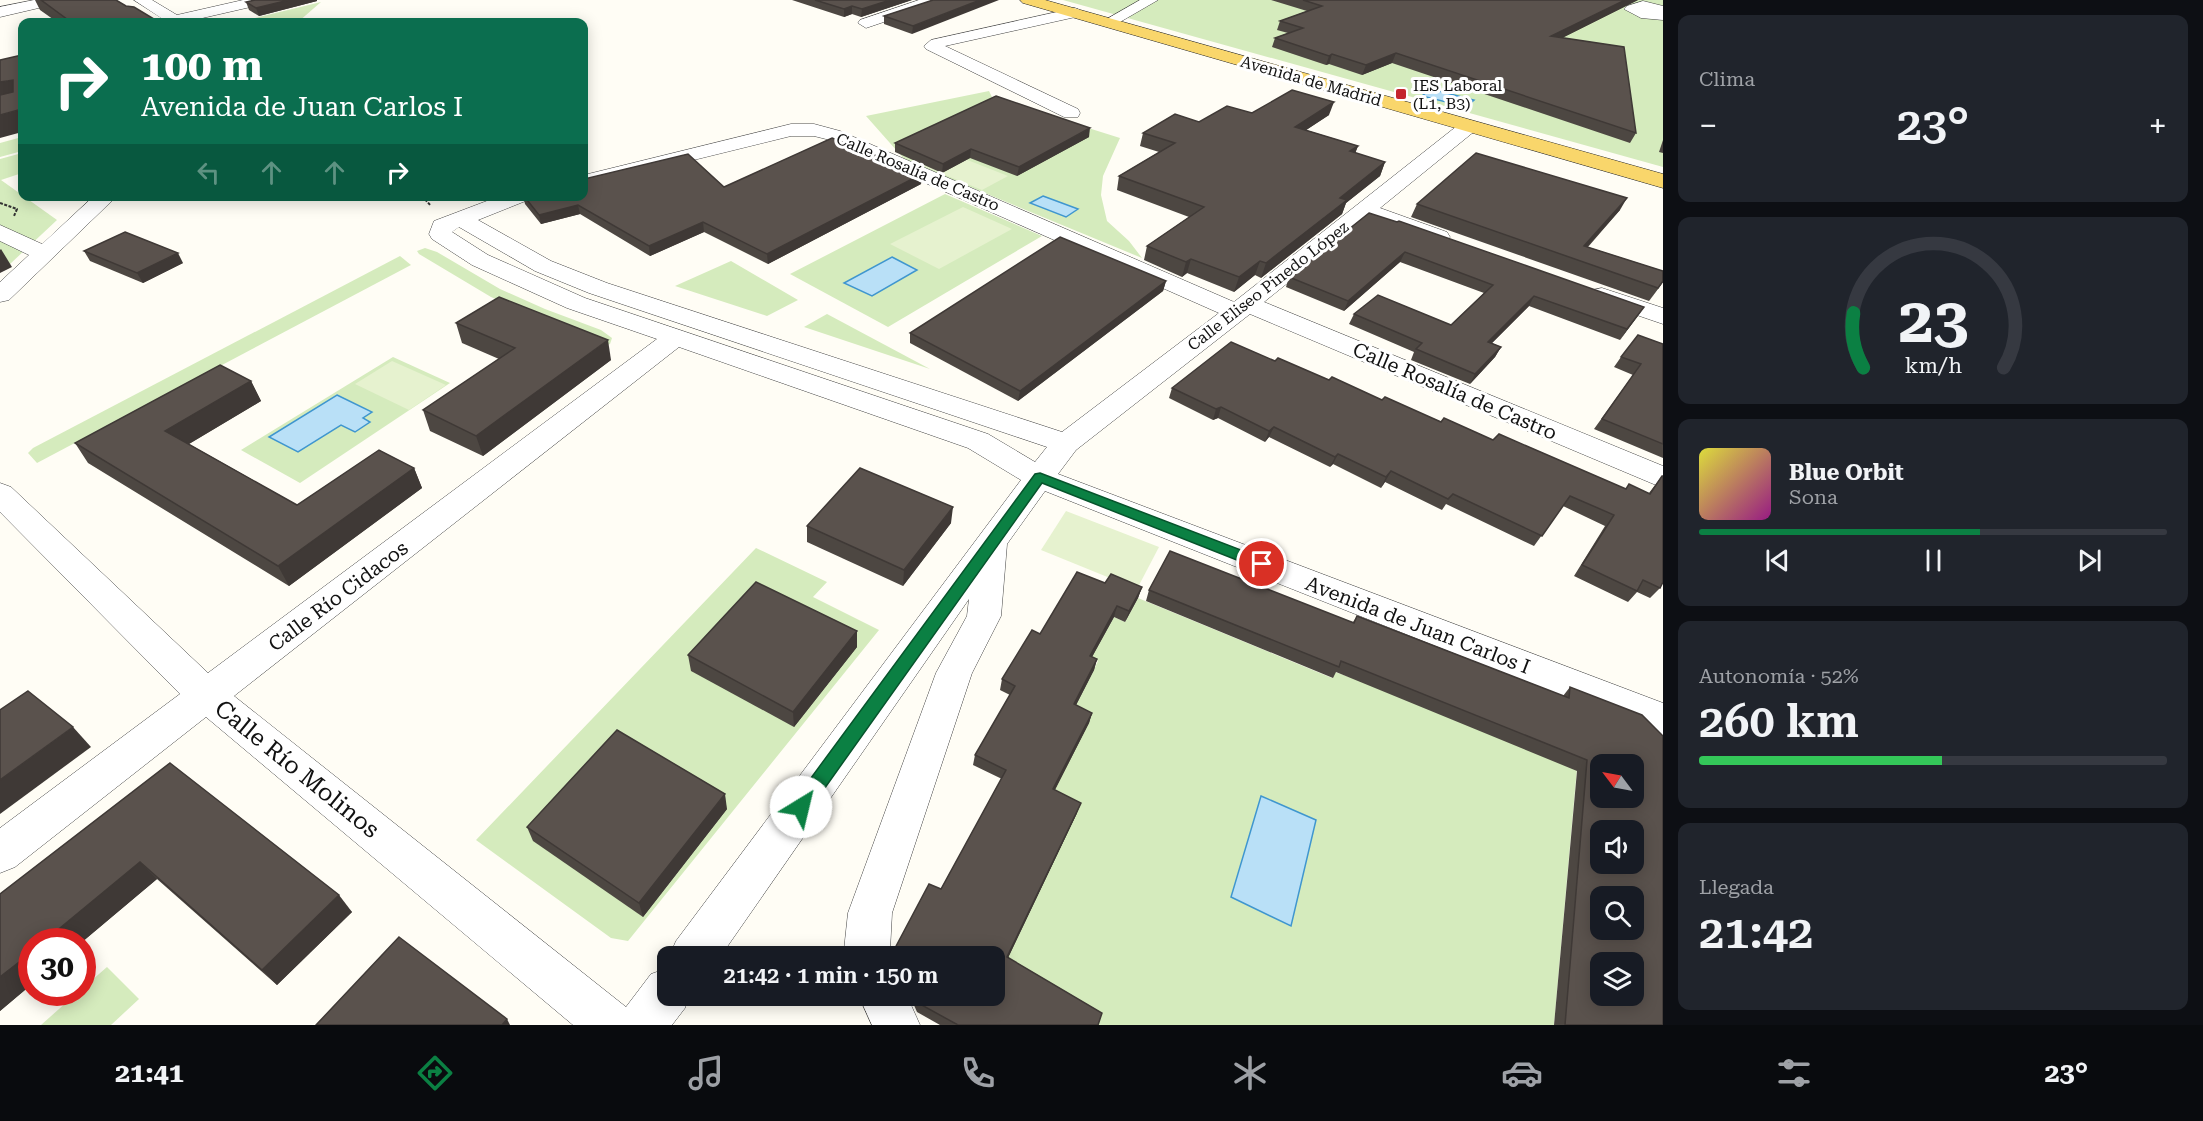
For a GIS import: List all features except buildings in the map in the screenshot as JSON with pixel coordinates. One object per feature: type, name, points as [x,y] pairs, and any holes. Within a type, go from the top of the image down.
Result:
[{"type":"main road","name":"Avenida de Madrid","points":[[1028,0],[1663,181]]},
{"type":"main road","name":"Avenida de Madrid","points":[[1047,0],[1663,173]]},
{"type":"street","points":[[0,12],[55,0]]},
{"type":"street","points":[[141,0],[167,18]]},
{"type":"street","points":[[211,0],[226,8]]},
{"type":"street","points":[[186,18],[263,0]]},
{"type":"street","points":[[867,23],[934,0]]},
{"type":"street","points":[[1115,19],[1151,0]]},
{"type":"street","points":[[1071,113],[932,46],[1075,13]]},
{"type":"street","name":"Calle Eliseo Pinedo López","points":[[700,946],[1066,443],[1242,308],[1469,126]]},
{"type":"street","name":"Calle Rosalía de Castro","points":[[588,180],[791,130],[814,130],[833,135],[1242,308],[1663,478]]},
{"type":"street","points":[[0,295],[102,201]]},
{"type":"street","points":[[461,219],[508,201]]},
{"type":"street","points":[[1364,210],[1463,245]]},
{"type":"street","points":[[461,219],[543,266],[598,288],[1066,443]]},
{"type":"street","name":"Avenida de Juan Carlos I","points":[[461,219],[442,226],[440,234],[480,260],[576,303],[978,441],[1040,477],[1663,720]]},
{"type":"street","points":[[0,232],[44,254]]},
{"type":"street","points":[[1585,289],[1663,316]]},
{"type":"street","name":"Calle Río Cidacos","points":[[0,853],[675,338]]},
{"type":"street","name":"Calle Río Molinos","points":[[0,494],[207,696],[610,1025]]},
{"type":"street","points":[[867,946],[870,913],[954,673],[984,616],[991,544]]},
{"type":"street","points":[[643,1025],[657,1006]]},
{"type":"street","points":[[887,1006],[896,1025]]},
{"type":"green space","points":[[1063,0],[1663,0],[1663,167]]},
{"type":"green space","points":[[321,2],[303,18],[255,18]]},
{"type":"green space","points":[[989,91],[992,97],[988,104],[1066,121],[1120,138],[1103,176],[1101,195],[1107,221],[1129,241],[1142,258],[905,160],[866,116]]},
{"type":"green space","points":[[18,138],[18,152],[0,157],[0,143]]},
{"type":"green space","points":[[937,148],[1008,176],[982,190],[911,161]]},
{"type":"green space","points":[[18,154],[18,174],[1,180],[18,192],[18,201],[30,201],[57,220],[10,264],[0,261],[0,159]]},
{"type":"green space","points":[[945,194],[1042,236],[888,327],[790,274]]},
{"type":"green space","points":[[963,207],[1012,229],[939,269],[890,244]]},
{"type":"green space","points":[[425,248],[437,252],[500,289],[601,330],[612,338],[610,344],[604,346],[491,297],[417,251]]},
{"type":"green space","points":[[400,256],[411,265],[37,463],[28,453],[33,448]]},
{"type":"green space","points":[[731,261],[798,300],[767,316],[675,286]]},
{"type":"green space","points":[[827,314],[930,369],[804,327]]},
{"type":"green space","points":[[393,357],[450,383],[300,483],[241,450]]},
{"type":"green space","points":[[392,361],[446,385],[409,410],[355,384]]},
{"type":"green space","points":[[1066,511],[1159,547],[1137,589],[1041,550]]},
{"type":"green space","points":[[756,548],[827,582],[813,597],[879,630],[628,941],[611,938],[476,840]]},
{"type":"green space","points":[[1138,598],[1332,678],[1335,672],[1578,757],[1554,1025],[1096,1025],[1005,964],[1005,946],[998,946],[1050,799],[1071,715],[1098,661],[1092,656],[1114,617],[1125,622]]},
{"type":"green space","points":[[107,967],[139,999],[111,1025],[41,1025],[62,1006],[96,1006],[96,977]]},
{"type":"water","points":[[1431,89],[1474,100],[1466,107],[1422,96]]},
{"type":"water","points":[[1043,196],[1078,209],[1066,217],[1030,203]]},
{"type":"water","points":[[892,257],[917,270],[872,296],[844,283]]},
{"type":"water","points":[[337,395],[372,412],[363,418],[370,422],[355,432],[341,425],[298,452],[269,437]]},
{"type":"water","points":[[1261,796],[1316,820],[1291,926],[1231,897]]},
{"type":"place","name":"IES Laboral (L1, B3)","points":[[1401,94]]},
{"type":"route","points":[[801,807],[1040,477],[1262,564]]}]
